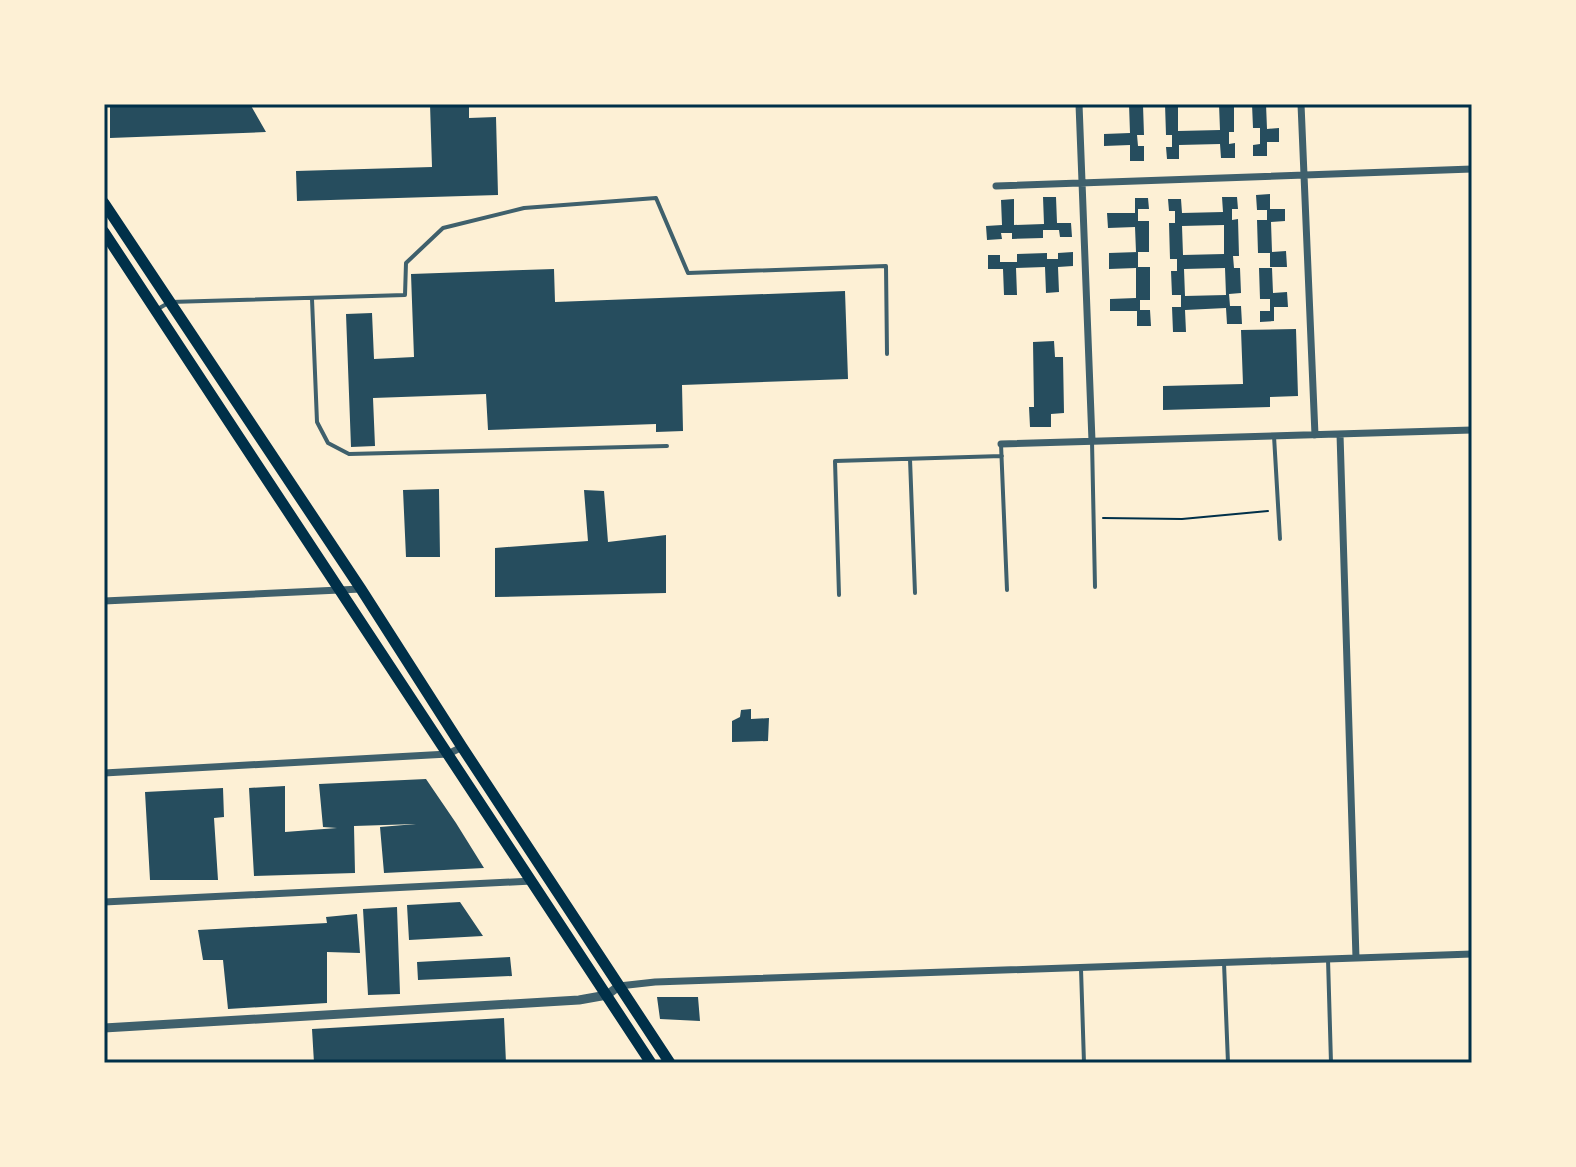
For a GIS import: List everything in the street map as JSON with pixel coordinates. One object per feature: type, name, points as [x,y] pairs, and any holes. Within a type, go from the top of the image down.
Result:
[{"type":"main road","points":[[104,203],[351,590],[448,754],[651,1063]]},
{"type":"main road","points":[[104,232],[462,747],[670,1063]]},
{"type":"street","points":[[1079,104],[1092,441]]},
{"type":"street","points":[[1301,104],[1315,435]]},
{"type":"street","points":[[996,186],[1472,169]]},
{"type":"street","points":[[1001,444],[1472,430]]},
{"type":"street","points":[[1340,434],[1356,958]]},
{"type":"street","points":[[104,601],[351,590]]},
{"type":"street","points":[[104,773],[448,754],[462,747]]},
{"type":"street","points":[[104,902],[532,881]]},
{"type":"street","points":[[104,1028],[579,1000],[607,995],[619,986],[655,982],[1472,954]]},
{"type":"lane","points":[[156,310],[170,302],[405,295],[406,263],[443,228],[524,208],[656,198],[688,273],[886,266],[887,354]]},
{"type":"lane","points":[[312,299],[317,422],[328,443],[349,454],[667,446]]},
{"type":"lane","points":[[1274,436],[1280,539]]},
{"type":"lane","points":[[1092,441],[1095,587]]},
{"type":"lane","points":[[1001,444],[1007,590]]},
{"type":"lane","points":[[839,595],[835,461],[1002,456]]},
{"type":"lane","points":[[910,459],[915,593]]},
{"type":"lane","points":[[1328,959],[1331,1063]]},
{"type":"lane","points":[[1224,963],[1228,1063]]},
{"type":"lane","points":[[1081,969],[1084,1063]]},
{"type":"path","points":[[1094,518],[1182,519],[1279,510]]},
{"type":"building","points":[[104,104],[250,104],[266,132],[110,138],[110,107],[104,107]]},
{"type":"building","points":[[430,104],[469,104],[469,118],[496,117],[498,195],[297,201],[296,171],[432,167]]},
{"type":"building","points":[[1129,104],[1143,105],[1144,135],[1137,135],[1138,146],[1144,146],[1144,161],[1130,161],[1130,145],[1104,146],[1104,134],[1130,133]]},
{"type":"building","points":[[1165,104],[1178,104],[1178,131],[1220,130],[1219,104],[1234,104],[1234,132],[1229,132],[1229,144],[1235,143],[1235,158],[1221,158],[1220,144],[1179,145],[1179,159],[1167,159],[1166,147],[1172,147],[1172,135],[1166,135]]},
{"type":"building","points":[[1252,104],[1266,104],[1267,129],[1279,128],[1279,142],[1267,142],[1267,156],[1253,156],[1253,145],[1260,144],[1260,128],[1253,128]]},
{"type":"building","points":[[1270,194],[1270,209],[1285,209],[1285,221],[1271,222],[1272,252],[1286,251],[1287,267],[1270,267],[1270,253],[1258,253],[1257,220],[1267,220],[1267,210],[1257,210],[1256,195]]},
{"type":"building","points":[[1043,197],[1056,197],[1057,223],[1071,223],[1072,237],[1060,237],[1059,230],[1043,230],[1043,238],[1012,239],[1012,233],[1001,233],[1002,239],[987,240],[986,226],[1002,225],[1001,200],[1014,199],[1014,225],[1044,224]]},
{"type":"building","points":[[1222,197],[1237,197],[1238,209],[1232,209],[1232,220],[1238,219],[1239,256],[1233,256],[1234,268],[1240,268],[1241,293],[1229,294],[1230,306],[1241,306],[1242,324],[1227,324],[1226,308],[1185,310],[1186,332],[1173,332],[1172,307],[1181,307],[1181,295],[1172,295],[1171,271],[1177,271],[1177,259],[1170,259],[1169,223],[1175,223],[1175,211],[1169,211],[1168,199],[1181,199],[1182,213],[1223,212]],"holes":[[[1224,225],[1224,254],[1183,255],[1182,226]],[[1225,268],[1226,295],[1185,296],[1184,269]]]},
{"type":"building","points":[[1135,198],[1148,198],[1149,209],[1138,209],[1138,221],[1149,221],[1149,252],[1136,252],[1135,227],[1108,228],[1107,213],[1135,213]]},
{"type":"building","points":[[1073,252],[1073,266],[1058,267],[1059,292],[1046,293],[1045,267],[1016,268],[1017,295],[1004,295],[1003,269],[988,269],[988,255],[1000,255],[1000,262],[1017,262],[1017,254],[1047,253],[1047,259],[1058,259],[1058,253]]},
{"type":"building","points":[[1138,252],[1138,267],[1150,267],[1150,300],[1140,300],[1140,310],[1150,310],[1151,326],[1137,326],[1137,311],[1110,311],[1110,299],[1136,298],[1136,268],[1109,269],[1109,253]]},
{"type":"building","points":[[1259,268],[1272,268],[1273,293],[1287,292],[1288,307],[1274,307],[1274,321],[1260,322],[1260,311],[1270,311],[1270,299],[1260,299]]},
{"type":"building","points":[[554,269],[555,302],[845,291],[848,379],[682,385],[683,431],[656,432],[656,424],[488,430],[486,394],[373,398],[375,446],[351,447],[346,314],[372,313],[374,359],[414,357],[411,274]]},
{"type":"building","points":[[1296,329],[1298,396],[1270,397],[1270,407],[1163,410],[1163,386],[1243,384],[1241,330]]},
{"type":"building","points":[[1054,341],[1055,357],[1063,357],[1064,413],[1051,414],[1051,427],[1030,427],[1029,407],[1034,407],[1033,342]]},
{"type":"building","points":[[439,489],[440,557],[406,557],[403,490]]},
{"type":"building","points":[[584,490],[604,491],[608,542],[666,535],[666,593],[495,597],[495,548],[588,541]]},
{"type":"building","points":[[751,709],[751,719],[769,718],[768,741],[732,742],[732,721],[740,717],[741,710]]},
{"type":"building","points":[[426,779],[484,868],[384,873],[380,827],[416,824],[354,826],[355,873],[254,876],[249,788],[285,786],[285,832],[337,828],[323,827],[319,784]]},
{"type":"building","points":[[223,788],[224,817],[214,818],[218,880],[150,880],[145,792]]},
{"type":"building","points":[[460,902],[483,936],[409,940],[407,905]]},
{"type":"building","points":[[397,907],[400,994],[368,995],[363,909]]},
{"type":"building","points":[[357,914],[360,953],[327,952],[327,1003],[228,1009],[223,960],[203,960],[198,930],[327,923],[326,917]]},
{"type":"building","points":[[510,957],[512,976],[418,980],[417,962]]},
{"type":"building","points":[[657,997],[698,997],[700,1021],[660,1019]]},
{"type":"building","points":[[504,1018],[506,1063],[314,1063],[312,1029]]}]
